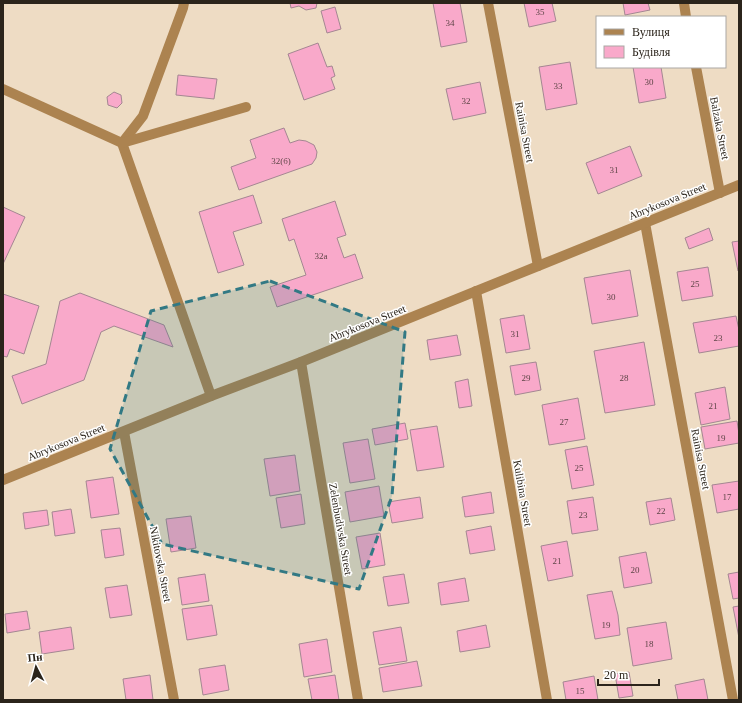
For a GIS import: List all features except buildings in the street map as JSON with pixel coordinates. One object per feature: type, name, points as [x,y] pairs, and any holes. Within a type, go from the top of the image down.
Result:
[{"type":"street","points":[[122,143],[143,116],[184,3]]},
{"type":"street","name":"Rainisa Street","points":[[488,3],[538,266]]},
{"type":"street","points":[[684,3],[686,16]]},
{"type":"street","name":"Balzaka Street","points":[[696,68],[720,193]]},
{"type":"street","points":[[3,89],[122,143],[246,107]]},
{"type":"street","points":[[122,143],[212,396]]},
{"type":"street","name":"Abrykosova Street","points":[[3,480],[301,362],[739,185]]},
{"type":"street","name":"Rainisa Street","points":[[645,223],[733,700]]},
{"type":"street","name":"Kulibina Street","points":[[476,291],[546,700]]},
{"type":"street","name":"Zelenbudivska Street","points":[[301,362],[358,700]]},
{"type":"street","name":"Nikitovska Street","points":[[124,432],[174,700]]},
{"type":"highlighted area","points":[[270,281],[405,332],[392,496],[359,589],[162,544],[110,449],[151,311]]}]
